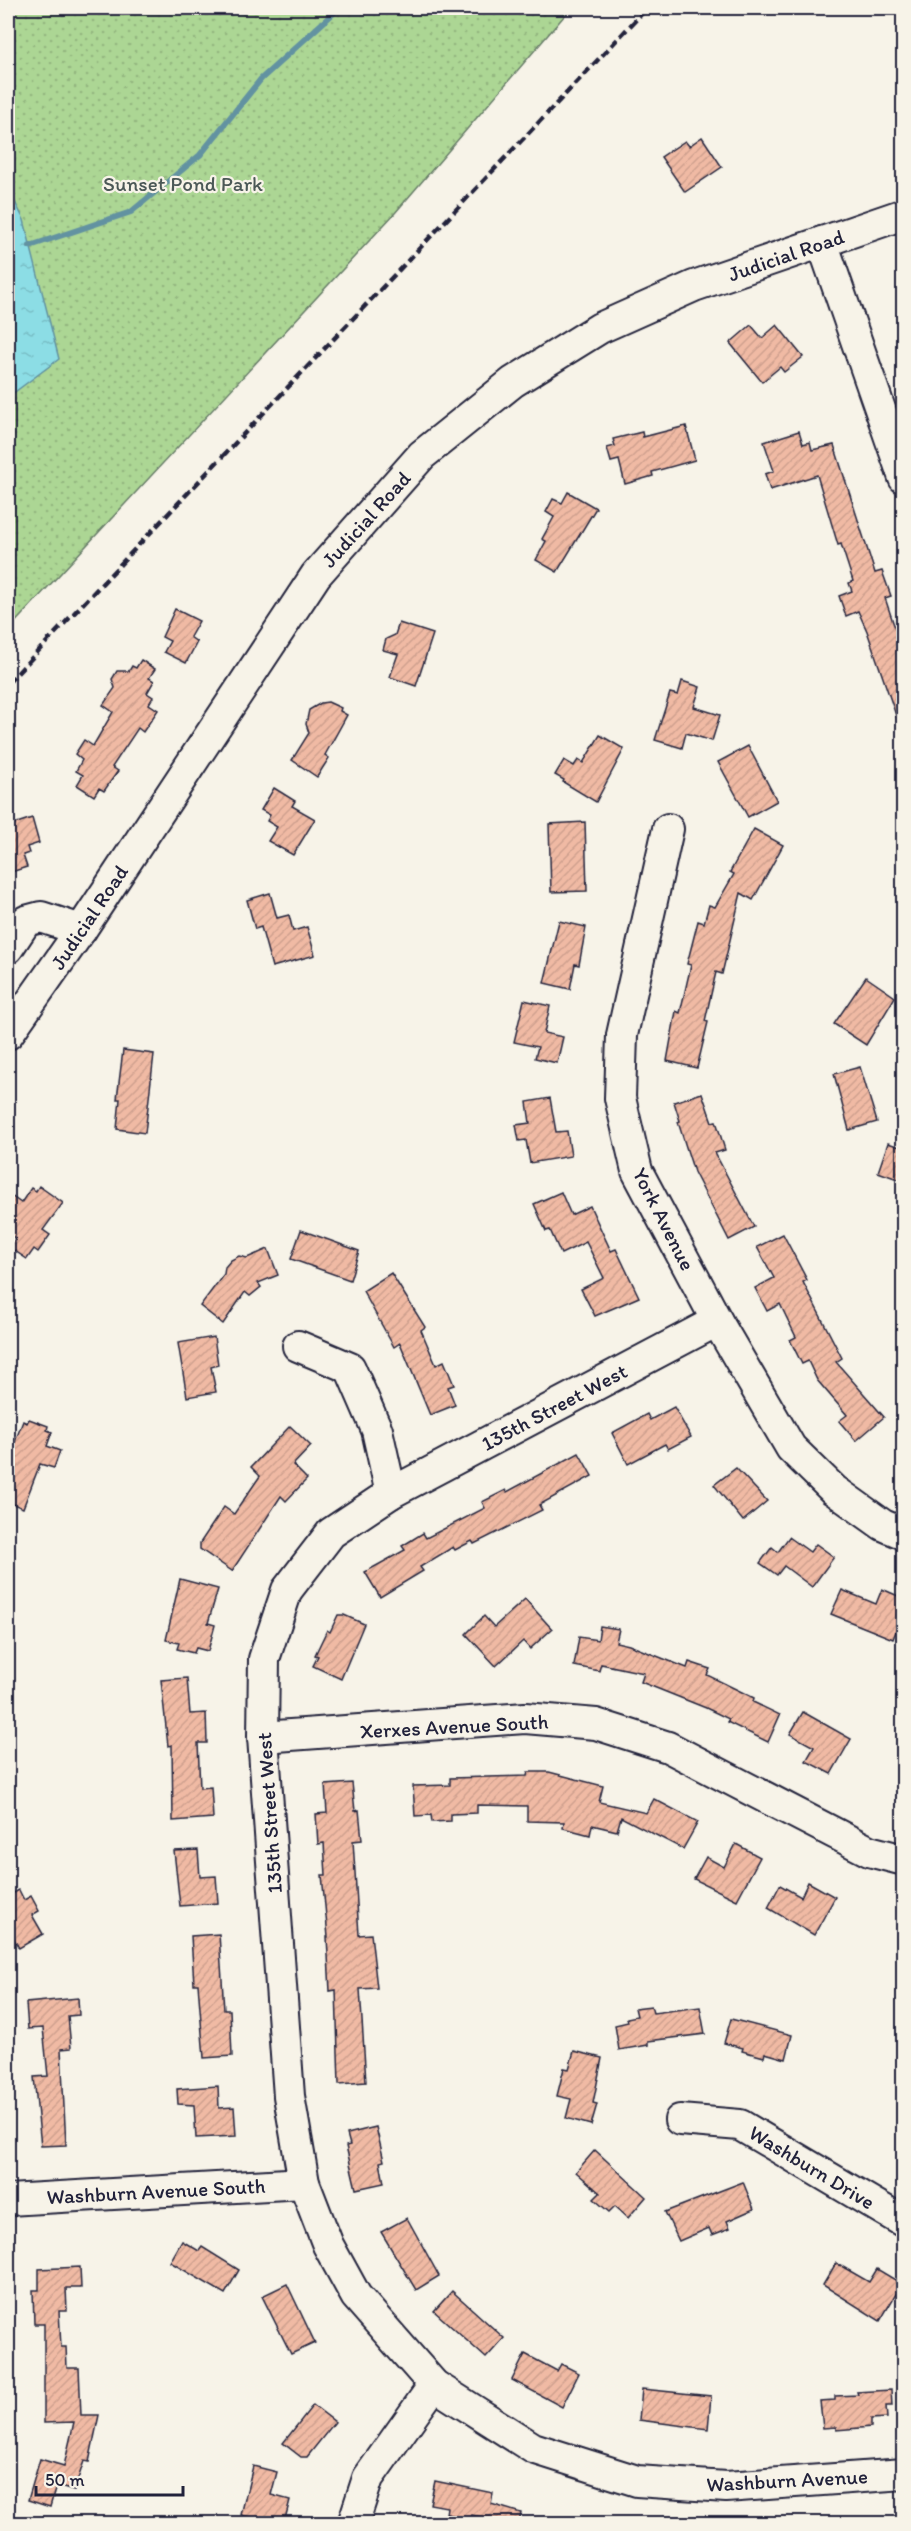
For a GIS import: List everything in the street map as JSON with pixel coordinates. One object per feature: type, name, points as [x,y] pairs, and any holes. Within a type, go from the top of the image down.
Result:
[{"type":"street","name":"Judicial Road","points":[[8,1034],[81,930],[316,575],[422,455],[513,382],[600,328],[694,286],[903,214]]},
{"type":"street","points":[[822,242],[903,478]]},
{"type":"street","name":"York Avenue","points":[[668,830],[622,1035],[620,1098],[637,1171],[717,1321],[792,1448],[834,1490],[883,1525],[903,1534]]},
{"type":"street","points":[[8,948],[26,921],[41,917],[81,930]]},
{"type":"street","name":"135th Street West","points":[[304,2183],[289,2096],[262,1737],[264,1659],[287,1590],[331,1533],[391,1493],[717,1321]]},
{"type":"street","points":[[298,1346],[350,1368],[377,1430],[391,1493]]},
{"type":"street","name":"Xerxes Avenue South","points":[[262,1737],[525,1718],[596,1724],[668,1747],[869,1851],[903,1860]]},
{"type":"street","name":"Washburn Drive","points":[[680,2120],[740,2125],[903,2222]]},
{"type":"street","name":"Washburn Avenue South","points":[[8,2200],[304,2183]]},
{"type":"street","name":"Washburn Avenue","points":[[304,2183],[328,2245],[356,2296],[434,2385],[533,2448],[637,2481],[726,2487],[903,2474]]},
{"type":"street","points":[[353,2523],[368,2478],[434,2385]]},
{"type":"green space","name":"Sunset Pond Park","points":[[8,8],[571,8],[395,213],[8,630]]},
{"type":"water","points":[[8,188],[24,220],[59,359],[8,397]]},
{"type":"building","points":[[702,137],[722,167],[685,192],[661,157],[685,141],[689,146]]},
{"type":"building","points":[[751,325],[762,338],[777,325],[803,357],[784,372],[780,367],[762,382],[730,343]]},
{"type":"building","points":[[686,426],[695,460],[652,472],[653,476],[625,484],[619,460],[611,462],[607,448],[615,446],[613,439],[642,432],[643,437]]},
{"type":"building","points":[[799,431],[803,444],[810,442],[812,450],[834,445],[875,573],[882,571],[891,596],[885,598],[903,652],[903,729],[901,730],[858,611],[846,616],[839,596],[852,591],[849,583],[853,581],[841,544],[838,545],[817,475],[770,490],[765,474],[774,471],[764,442]]},
{"type":"building","points":[[568,492],[596,508],[557,572],[536,560],[546,541],[542,539],[554,517],[546,512],[553,499],[562,503]]},
{"type":"building","points":[[175,609],[199,621],[190,637],[197,642],[186,663],[164,652],[170,641],[162,637]]},
{"type":"building","points":[[399,623],[433,634],[416,686],[390,677],[398,654],[383,650],[386,639],[395,635]]},
{"type":"building","points":[[141,660],[155,669],[149,678],[154,681],[147,693],[153,697],[149,704],[158,710],[143,732],[138,728],[112,767],[118,771],[104,791],[99,788],[94,796],[77,785],[83,775],[76,771],[82,760],[75,754],[84,740],[93,746],[113,712],[103,705],[115,688],[112,679],[117,671],[129,671],[132,666],[136,668]]},
{"type":"building","points":[[682,681],[700,687],[694,707],[720,715],[712,741],[686,733],[682,748],[655,740],[670,693],[678,695]]},
{"type":"building","points":[[328,702],[341,708],[340,711],[347,715],[325,755],[329,758],[317,777],[292,760],[309,733],[306,724],[309,710]]},
{"type":"building","points":[[600,735],[624,749],[596,802],[555,775],[564,760],[574,766],[578,760],[583,763]]},
{"type":"building","points":[[748,746],[777,801],[748,817],[718,762]]},
{"type":"building","points":[[274,788],[295,801],[292,806],[315,819],[293,855],[268,841],[277,827],[267,821],[270,815],[261,810]]},
{"type":"building","points":[[12,815],[14,824],[32,818],[39,843],[27,847],[29,853],[23,855],[27,867],[8,873],[8,816]]},
{"type":"building","points":[[585,822],[587,891],[551,892],[549,824]]},
{"type":"building","points":[[754,829],[783,845],[753,900],[741,893],[722,974],[716,972],[705,1021],[708,1022],[697,1068],[667,1061],[676,1011],[680,1013],[691,965],[687,964],[698,921],[704,923],[709,905],[715,907],[734,874],[730,872]]},
{"type":"building","points":[[270,893],[277,918],[289,915],[293,931],[307,927],[315,955],[272,967],[261,927],[255,929],[247,900]]},
{"type":"building","points":[[559,921],[586,927],[579,965],[575,964],[570,989],[544,983]]},
{"type":"building","points":[[866,977],[895,997],[866,1045],[834,1024]]},
{"type":"building","points":[[524,1000],[550,1006],[544,1033],[563,1037],[557,1063],[535,1058],[538,1047],[514,1042]]},
{"type":"building","points":[[123,1050],[154,1054],[145,1133],[117,1129],[120,1099],[117,1099]]},
{"type":"building","points":[[860,1067],[877,1122],[849,1130],[834,1074]]},
{"type":"building","points":[[702,1093],[712,1122],[716,1121],[725,1150],[715,1153],[754,1227],[729,1240],[694,1172],[674,1102]]},
{"type":"building","points":[[550,1098],[556,1132],[567,1131],[571,1156],[530,1163],[526,1140],[519,1141],[516,1125],[530,1123],[527,1102]]},
{"type":"building","points":[[888,1143],[903,1148],[903,1181],[878,1172]]},
{"type":"building","points":[[39,1186],[63,1203],[43,1230],[50,1235],[38,1252],[34,1249],[27,1259],[9,1247],[15,1239],[8,1231],[14,1220],[8,1216],[8,1194],[21,1203],[31,1188],[36,1191]]},
{"type":"building","points":[[561,1192],[571,1215],[590,1206],[611,1251],[616,1249],[639,1297],[595,1316],[581,1289],[604,1278],[586,1242],[561,1254],[550,1230],[546,1231],[534,1204]]},
{"type":"building","points":[[301,1230],[359,1251],[350,1280],[291,1259]]},
{"type":"building","points":[[783,1234],[807,1280],[803,1282],[842,1358],[836,1362],[884,1417],[856,1441],[839,1421],[847,1415],[817,1380],[808,1361],[802,1364],[790,1340],[796,1337],[780,1304],[767,1311],[755,1288],[774,1278],[757,1247]]},
{"type":"building","points":[[268,1249],[278,1275],[258,1283],[261,1287],[250,1296],[245,1292],[223,1324],[200,1306],[224,1274],[225,1267],[231,1260],[239,1256],[247,1258]]},
{"type":"building","points":[[391,1273],[425,1327],[421,1330],[436,1365],[444,1361],[454,1385],[448,1387],[455,1405],[430,1415],[400,1343],[394,1347],[363,1291]]},
{"type":"building","points":[[214,1337],[218,1365],[211,1367],[216,1392],[187,1397],[178,1343]]},
{"type":"building","points":[[674,1407],[691,1437],[668,1449],[665,1444],[628,1464],[612,1433],[647,1414],[650,1420]]},
{"type":"building","points":[[29,1419],[48,1426],[47,1430],[52,1432],[47,1446],[60,1451],[54,1468],[40,1464],[23,1508],[8,1502],[8,1471],[12,1458],[9,1457],[23,1421],[27,1423]]},
{"type":"building","points":[[290,1426],[311,1446],[293,1465],[307,1479],[286,1501],[281,1496],[232,1571],[200,1549],[200,1543],[224,1507],[234,1514],[260,1476],[251,1467]]},
{"type":"building","points":[[579,1453],[592,1476],[539,1505],[542,1510],[474,1544],[472,1541],[455,1550],[453,1547],[420,1567],[423,1571],[380,1597],[365,1572],[405,1550],[402,1546],[423,1533],[426,1538],[485,1508],[482,1502],[506,1490],[507,1492]]},
{"type":"building","points":[[736,1468],[767,1501],[743,1521],[714,1485]]},
{"type":"building","points":[[789,1537],[810,1552],[816,1544],[834,1557],[812,1587],[784,1566],[777,1575],[760,1563],[772,1547],[778,1552]]},
{"type":"building","points":[[180,1579],[218,1589],[208,1623],[215,1625],[208,1651],[196,1648],[194,1653],[177,1649],[179,1643],[166,1640]]},
{"type":"building","points":[[882,1589],[903,1598],[903,1614],[893,1639],[831,1614],[842,1590],[876,1604]]},
{"type":"building","points":[[525,1599],[552,1629],[530,1649],[523,1641],[496,1666],[466,1634],[484,1616],[494,1627]]},
{"type":"building","points":[[338,1615],[344,1615],[364,1624],[341,1679],[313,1666],[318,1656],[315,1655],[327,1630],[330,1632]]},
{"type":"building","points":[[600,1626],[619,1629],[616,1642],[687,1668],[689,1662],[710,1669],[707,1675],[754,1698],[753,1702],[780,1715],[768,1742],[727,1722],[729,1719],[706,1708],[641,1682],[644,1673],[601,1664],[599,1671],[574,1666],[579,1637],[598,1640]]},
{"type":"building","points":[[187,1678],[190,1714],[206,1713],[207,1743],[198,1743],[200,1788],[211,1787],[213,1818],[173,1821],[172,1745],[168,1746],[161,1680]]},
{"type":"building","points":[[803,1712],[851,1739],[831,1774],[806,1761],[814,1747],[790,1734]]},
{"type":"building","points":[[528,1772],[549,1772],[603,1786],[599,1802],[646,1813],[654,1799],[698,1822],[683,1849],[621,1817],[617,1831],[592,1825],[590,1835],[563,1828],[564,1822],[527,1821],[527,1806],[477,1805],[477,1813],[451,1814],[451,1821],[432,1822],[431,1815],[415,1816],[413,1786],[450,1785],[450,1778],[527,1776]]},
{"type":"building","points":[[352,1783],[355,1811],[359,1810],[362,1840],[353,1841],[359,1935],[371,1934],[377,1988],[360,1989],[366,2082],[339,2084],[336,1990],[330,1991],[322,1875],[326,1875],[324,1843],[318,1844],[316,1814],[327,1813],[325,1785]]},
{"type":"building","points":[[736,1844],[760,1857],[737,1900],[694,1879],[706,1857],[724,1867]]},
{"type":"building","points":[[198,1850],[200,1877],[216,1876],[218,1903],[180,1906],[174,1851]]},
{"type":"building","points":[[808,1882],[835,1897],[814,1935],[768,1908],[780,1885],[801,1897]]},
{"type":"building","points":[[19,1890],[24,1900],[31,1896],[39,1911],[32,1915],[43,1934],[19,1948],[8,1928],[8,1896]]},
{"type":"building","points":[[219,1934],[224,2010],[230,2010],[232,2056],[204,2058],[198,1984],[194,1984],[191,1936]]},
{"type":"building","points":[[78,1998],[79,2015],[68,2016],[71,2048],[61,2049],[66,2145],[41,2146],[34,2077],[48,2076],[43,2028],[28,2029],[26,2003]]},
{"type":"building","points":[[651,2006],[653,2013],[700,2007],[705,2034],[648,2041],[648,2045],[619,2050],[615,2025],[628,2022],[627,2018],[637,2016],[635,2008]]},
{"type":"building","points":[[731,2019],[792,2035],[786,2059],[765,2053],[764,2057],[724,2043]]},
{"type":"building","points":[[574,2051],[602,2058],[593,2103],[597,2104],[591,2125],[566,2118],[571,2099],[557,2096],[564,2068],[569,2069]]},
{"type":"building","points":[[218,2086],[219,2108],[234,2107],[236,2136],[196,2138],[194,2105],[178,2104],[177,2089]]},
{"type":"building","points":[[376,2127],[384,2161],[380,2162],[384,2183],[356,2189],[346,2146],[350,2145],[347,2134]]},
{"type":"building","points":[[595,2150],[646,2197],[628,2218],[615,2206],[609,2212],[594,2199],[600,2193],[576,2172]]},
{"type":"building","points":[[743,2182],[754,2209],[727,2221],[730,2228],[712,2235],[709,2228],[679,2241],[665,2212]]},
{"type":"building","points":[[407,2218],[439,2276],[416,2290],[381,2232]]},
{"type":"building","points":[[182,2241],[199,2251],[202,2247],[239,2270],[225,2294],[170,2262]]},
{"type":"building","points":[[836,2263],[869,2282],[877,2269],[902,2284],[880,2321],[823,2285]]},
{"type":"building","points":[[80,2267],[81,2288],[66,2288],[67,2311],[59,2311],[61,2347],[66,2347],[67,2368],[79,2368],[81,2415],[99,2415],[89,2462],[84,2461],[74,2491],[56,2486],[50,2507],[28,2500],[40,2459],[64,2466],[74,2422],[44,2423],[44,2324],[34,2324],[33,2290],[39,2290],[39,2269]]},
{"type":"building","points":[[287,2284],[315,2343],[291,2354],[262,2296]]},
{"type":"building","points":[[452,2291],[504,2338],[486,2358],[434,2311]]},
{"type":"building","points":[[525,2354],[557,2371],[561,2364],[579,2373],[562,2407],[512,2380]]},
{"type":"building","points":[[642,2389],[711,2396],[708,2429],[639,2420]]},
{"type":"building","points":[[891,2390],[892,2406],[886,2406],[887,2418],[871,2419],[871,2427],[836,2430],[836,2427],[823,2428],[820,2401],[835,2400],[835,2396],[858,2395],[857,2392]]},
{"type":"building","points":[[313,2405],[335,2422],[307,2457],[301,2457],[283,2443]]},
{"type":"building","points":[[253,2466],[277,2472],[271,2495],[290,2500],[284,2523],[274,2523],[241,2515]]},
{"type":"building","points":[[435,2481],[493,2493],[491,2504],[521,2513],[519,2523],[471,2515],[470,2523],[451,2523],[453,2515],[446,2514],[447,2507],[430,2504]]},
{"type":"waterway","points":[[30,246],[131,212],[200,155],[261,79],[339,8]]},
{"type":"railway","points":[[8,683],[647,8]]}]
